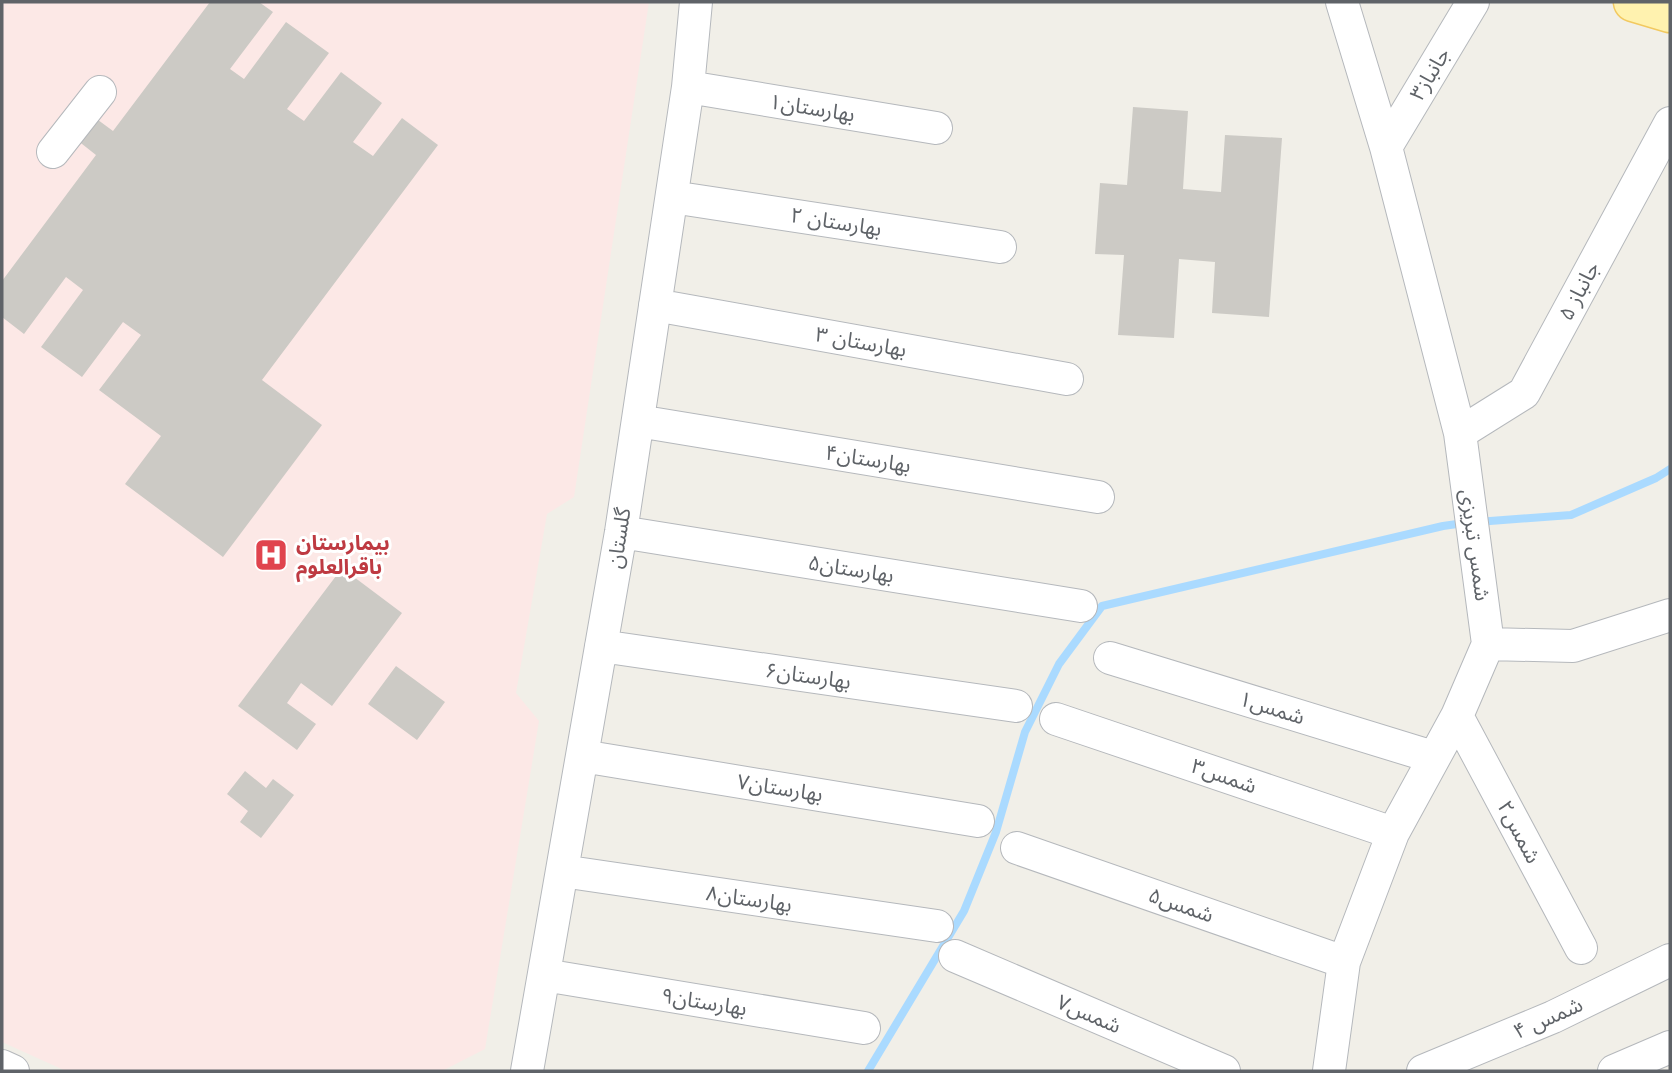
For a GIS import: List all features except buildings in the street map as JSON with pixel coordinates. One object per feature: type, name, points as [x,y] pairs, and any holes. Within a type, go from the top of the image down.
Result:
[{"type":"main road","points":[[1633,2],[1670,13]]},
{"type":"street","name":"گلستان","points":[[527,1071],[621,532],[688,87],[696,2]]},
{"type":"street","name":"شمس تبریزی","points":[[1342,2],[1386,147],[1460,433],[1488,644]]},
{"type":"street","name":"جانباز۳","points":[[1386,147],[1473,2]]},
{"type":"street","name":"بهارستان۱","points":[[688,87],[936,128]]},
{"type":"street","points":[[53,152],[100,92]]},
{"type":"street","name":"جانباز ۵","points":[[1460,433],[1524,393],[1670,123]]},
{"type":"street","name":"بهارستان ۲","points":[[672,197],[1000,247]]},
{"type":"street","name":"بهارستان ۳","points":[[655,305],[1067,379]]},
{"type":"street","name":"بهارستان۴","points":[[638,421],[1098,497]]},
{"type":"street","name":"بهارستان۵","points":[[621,532],[1082,606]]},
{"type":"street","points":[[1329,1071],[1344,962],[1393,834],[1457,716],[1488,644],[1573,646],[1670,615]]},
{"type":"street","name":"بهارستان۶","points":[[601,646],[1016,706]]},
{"type":"street","name":"شمس۱","points":[[1110,658],[1433,757]]},
{"type":"street","name":"شمس۲","points":[[1457,716],[1581,948]]},
{"type":"street","name":"شمس۳","points":[[1056,719],[1393,834]]},
{"type":"street","name":"بهارستان۷","points":[[582,756],[978,821]]},
{"type":"street","name":"شمس۵","points":[[1017,848],[1344,962]]},
{"type":"street","name":"بهارستان۸","points":[[562,871],[937,926]]},
{"type":"street","name":"شمس۷","points":[[955,956],[1224,1071]]},
{"type":"street","name":"شمس ۴","points":[[1423,1071],[1553,1017],[1670,960]]},
{"type":"street","name":"بهارستان۹","points":[[544,975],[864,1028]]},
{"type":"street","points":[[1614,1071],[1670,1047]]},
{"type":"street","points":[[2,1066],[13,1071]]},
{"type":"shaded area","name":"بیمارستان باقرالعلوم","points":[[2,2],[649,2],[574,497],[547,514],[516,693],[539,721],[485,1049],[442,1071],[66,1071],[2,1042]]},
{"type":"waterway","points":[[1477,522],[1571,515],[1656,478],[1670,469]]},
{"type":"waterway","points":[[868,1071],[964,911],[996,832],[1025,732],[1059,664],[1102,606],[1464,523]]},
{"type":"place","name":"بیمارستان باقرالعلوم","points":[[271,555]]}]
